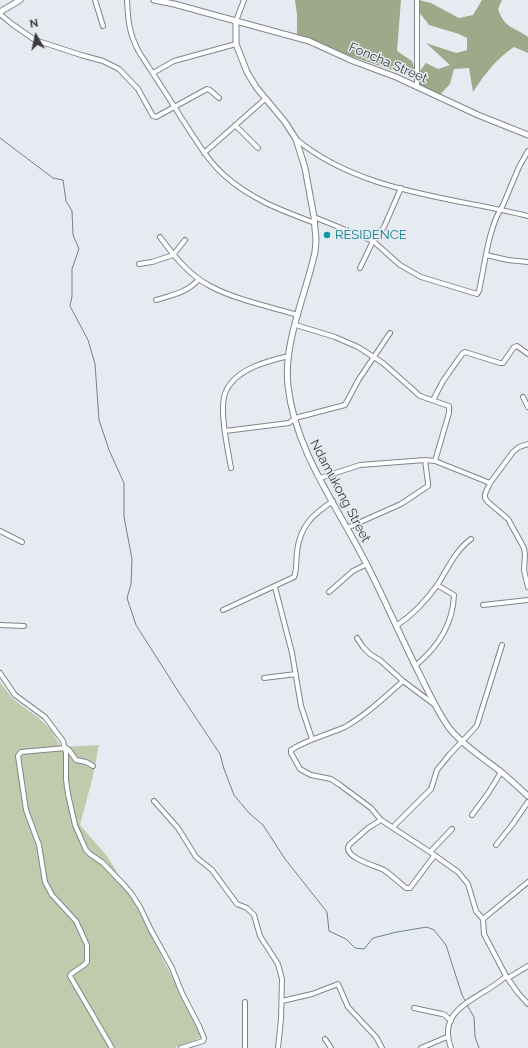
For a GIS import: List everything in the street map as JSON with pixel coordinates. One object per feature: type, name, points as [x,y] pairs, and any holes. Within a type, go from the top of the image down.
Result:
[{"type":"main road","points":[[0,13],[20,0]]},
{"type":"main road","name":"Foncha Street","points":[[154,0],[174,4],[309,41],[528,135]]},
{"type":"main road","name":"Ndamukong Street","points":[[236,21],[236,44],[247,72],[265,99],[296,139],[305,168],[315,223],[315,252],[298,315],[289,356],[288,386],[302,442],[367,564],[415,666],[442,718],[461,741],[528,796]]},
{"type":"street","points":[[95,0],[103,26]]},
{"type":"street","points":[[127,0],[129,27],[132,39],[204,153],[224,176],[252,196],[271,206],[315,223]]},
{"type":"street","points":[[236,21],[244,0]]},
{"type":"street","points":[[417,0],[417,87]]},
{"type":"street","points":[[0,13],[12,24],[35,40],[103,61],[119,69],[138,89],[153,116],[156,117],[206,89],[210,90],[219,98]]},
{"type":"street","points":[[153,73],[174,61],[236,44]]},
{"type":"street","points":[[204,153],[265,99]]},
{"type":"street","points":[[235,126],[258,148]]},
{"type":"street","points":[[296,139],[311,151],[339,166],[367,178],[436,197],[528,216]]},
{"type":"street","points":[[314,217],[373,241],[410,272],[421,278],[477,294],[499,210],[528,150]]},
{"type":"street","points":[[360,268],[373,241],[384,227],[401,188]]},
{"type":"street","points":[[160,237],[173,255],[184,266],[210,286],[226,293],[298,315]]},
{"type":"street","points":[[139,264],[152,262],[173,255],[185,240]]},
{"type":"street","points":[[486,255],[508,260],[528,262]]},
{"type":"street","points":[[156,300],[184,291],[199,279]]},
{"type":"street","points":[[296,325],[349,342],[383,363],[420,396],[449,406],[450,409],[435,461]]},
{"type":"street","points":[[225,431],[289,423],[295,418],[344,405],[359,379],[390,333]]},
{"type":"street","points":[[433,400],[448,374],[465,352],[500,363],[503,363],[514,347],[517,346],[528,354]]},
{"type":"street","points":[[231,468],[225,431],[225,392],[240,374],[274,359],[289,356]]},
{"type":"street","points":[[523,397],[528,407]]},
{"type":"street","points":[[528,444],[519,447],[513,452],[490,483],[485,494],[485,498],[488,502],[508,520],[524,548],[526,558],[524,570],[528,587]]},
{"type":"street","points":[[347,528],[401,504],[428,486],[425,460]]},
{"type":"street","points":[[320,478],[360,465],[425,460],[435,461],[490,483]]},
{"type":"street","points":[[223,610],[294,577],[296,574],[298,546],[305,527],[313,515],[333,502]]},
{"type":"street","points":[[0,531],[22,542]]},
{"type":"street","points":[[396,626],[416,611],[437,585],[454,556],[471,539]]},
{"type":"street","points":[[329,592],[353,571],[367,564]]},
{"type":"street","points":[[415,666],[437,645],[451,616],[454,595],[437,585]]},
{"type":"street","points":[[275,586],[292,653],[302,710],[312,739]]},
{"type":"street","points":[[483,605],[528,600]]},
{"type":"street","points":[[0,626],[24,626]]},
{"type":"street","points":[[357,638],[366,651],[381,661],[403,681],[435,705]]},
{"type":"street","points":[[393,827],[431,789],[438,770],[461,741],[473,730],[480,719],[502,645]]},
{"type":"street","points":[[0,673],[15,695],[41,713],[63,742],[65,748],[68,794],[75,825],[86,850],[103,863],[132,895],[172,968],[188,1005],[202,1032],[203,1041],[181,1048]]},
{"type":"street","points":[[264,678],[296,674]]},
{"type":"street","points":[[403,681],[379,703],[353,722],[312,739],[291,750],[291,754],[300,769],[311,775],[331,779],[340,784],[371,808],[381,820],[458,872],[468,884],[476,911],[484,920],[484,934],[507,977],[528,1004]]},
{"type":"street","points":[[93,766],[86,762],[76,760],[69,750],[65,748],[21,752],[18,756],[25,804],[39,845],[45,882],[48,888],[76,921],[87,945],[87,962],[70,976],[112,1048]]},
{"type":"street","points":[[472,815],[500,772]]},
{"type":"street","points":[[154,801],[178,828],[196,857],[212,870],[237,904],[247,908],[254,915],[260,936],[280,971],[282,979],[282,1001],[278,1048]]},
{"type":"street","points":[[496,845],[512,826],[528,802]]},
{"type":"street","points":[[381,820],[368,828],[349,845],[348,851],[350,854],[384,870],[408,889],[434,856]]},
{"type":"street","points":[[430,852],[452,829]]},
{"type":"street","points":[[484,920],[528,882]]},
{"type":"street","points":[[451,1048],[447,1037],[450,1021],[454,1014],[471,1000],[507,977],[528,966]]},
{"type":"street","points":[[282,1001],[312,994],[338,984],[348,1007],[376,1038],[382,1048]]},
{"type":"street","points":[[245,1002],[245,1048]]},
{"type":"street","points":[[414,1008],[445,1015],[450,1021]]},
{"type":"street","points":[[421,1048],[447,1037]]},
{"type":"street","points":[[325,1040],[331,1048]]},
{"type":"green space","points":[[295,0],[401,0],[397,51],[412,61],[416,73],[404,74],[297,38],[297,15]]},
{"type":"green space","points":[[419,0],[431,3],[459,18],[473,15],[482,0],[502,0],[498,9],[507,24],[528,37],[528,53],[514,47],[508,51],[491,67],[473,92],[469,68],[454,69],[450,84],[438,97],[417,87],[416,76],[426,63],[438,69],[450,65],[426,43],[456,53],[467,50],[467,38],[429,25],[419,12]]},
{"type":"green space","points":[[0,682],[14,700],[39,718],[51,730],[61,747],[99,745],[93,776],[80,825],[107,856],[151,927],[163,960],[205,1035],[192,1042],[174,1048],[0,1048]]},
{"type":"waterway","points":[[0,138],[53,178],[63,180],[66,201],[72,211],[73,235],[79,249],[72,269],[72,296],[70,306],[88,340],[95,364],[99,420],[109,450],[124,483],[124,517],[132,559],[131,584],[127,598],[136,625],[220,754],[234,795],[249,813],[263,825],[285,859],[327,912],[329,931],[346,939],[355,948],[364,949],[373,938],[427,927],[434,930],[446,945],[462,995],[466,1002]]},
{"type":"waterway","points":[[467,1005],[474,1017],[475,1037],[479,1048]]},
{"type":"place","name":"RÉSIDENCE","points":[[327,235]]}]
